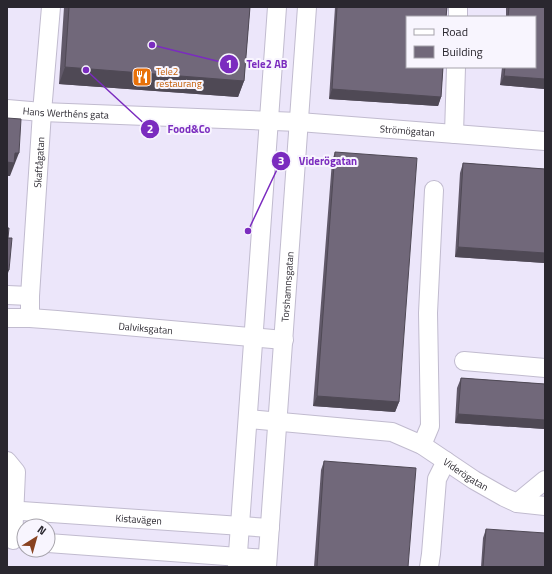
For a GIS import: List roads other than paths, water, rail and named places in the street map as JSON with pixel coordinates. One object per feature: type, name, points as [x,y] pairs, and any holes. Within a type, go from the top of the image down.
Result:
[{"type":"street","name":"Skaftågatan","points":[[30,318],[30,296],[42,112],[51,7]]},
{"type":"street","points":[[238,562],[278,7]]},
{"type":"street","name":"Torshamnsgatan","points":[[267,563],[307,7]]},
{"type":"street","points":[[454,134],[456,68]]},
{"type":"street","name":"Hans Werthéns gata","points":[[7,109],[42,112],[270,120]]},
{"type":"street","name":"Strömögatan","points":[[270,120],[545,141]]},
{"type":"street","points":[[422,445],[430,426],[428,306],[434,190]]},
{"type":"street","points":[[7,295],[30,296]]},
{"type":"street","name":"Dalviksgatan","points":[[7,318],[30,318],[284,340]]},
{"type":"street","points":[[464,361],[545,368]]},
{"type":"street","name":"Viderögatan","points":[[248,419],[392,432],[422,445],[490,490],[517,503],[545,506]]},
{"type":"street","points":[[7,461],[16,472],[10,510],[15,540]]},
{"type":"street","points":[[429,567],[437,479],[446,461]]},
{"type":"street","points":[[517,503],[545,480]]},
{"type":"street","name":"Kistavägen","points":[[10,510],[270,528]]},
{"type":"street","points":[[56,544],[238,562],[267,563]]},
{"type":"place","name":"Tele2 AB","points":[[152,45]]},
{"type":"place","name":"Food&Co","points":[[86,70]]},
{"type":"place","name":"Tele2 restaurang","points":[[142,77]]},
{"type":"place","name":"Viderögatan","points":[[248,231]]}]
